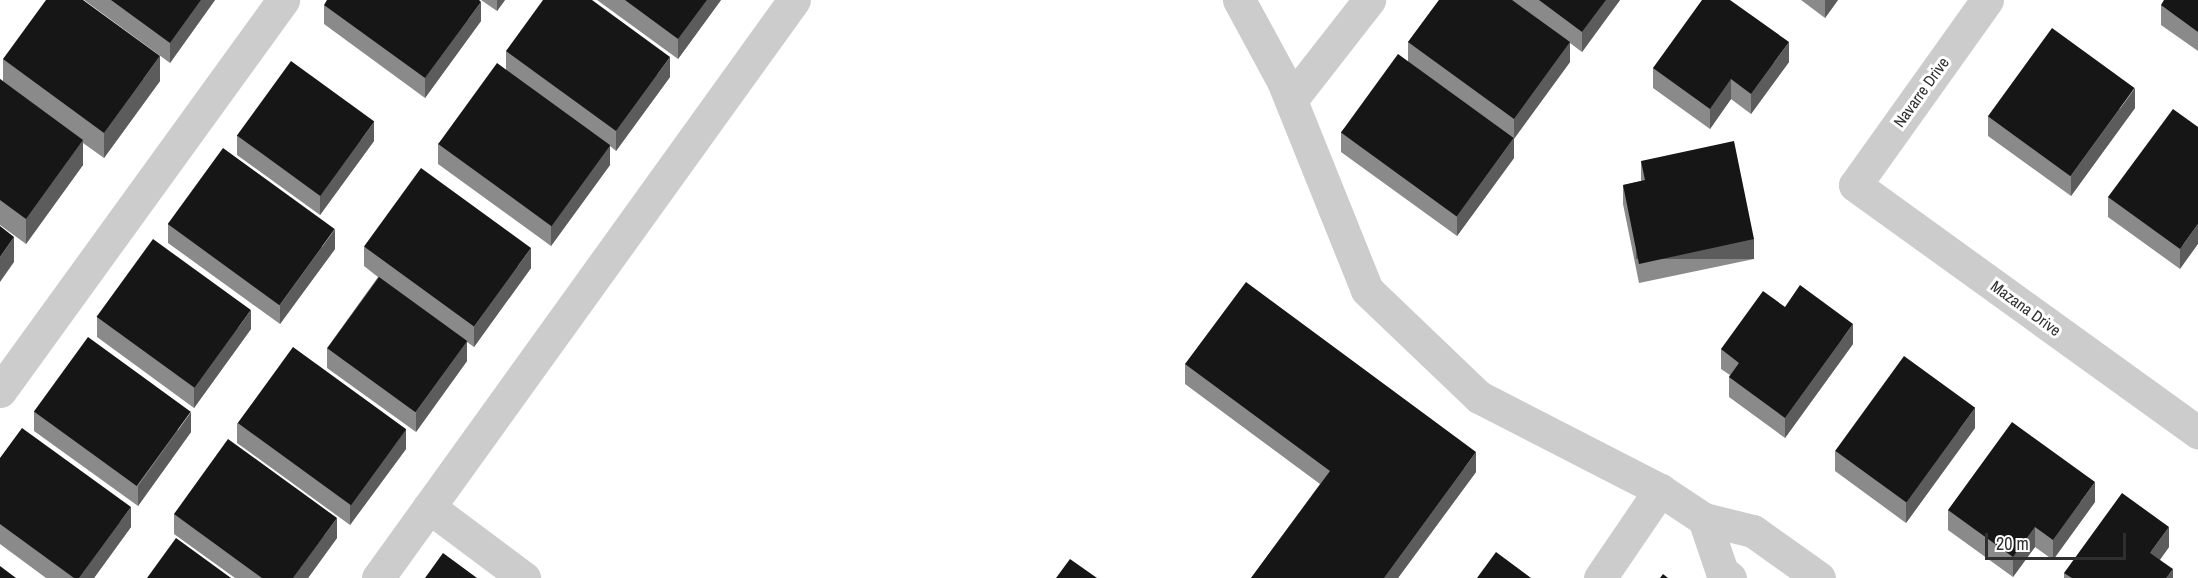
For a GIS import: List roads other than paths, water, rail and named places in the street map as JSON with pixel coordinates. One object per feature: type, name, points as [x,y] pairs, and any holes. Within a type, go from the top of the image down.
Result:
[{"type":"street","points":[[0,391],[283,0]]},
{"type":"street","points":[[378,578],[794,0]]},
{"type":"street","points":[[1239,0],[1291,100],[1367,290],[1479,397],[1660,490],[1704,519],[1753,531],[1819,578]]},
{"type":"street","points":[[1291,100],[1369,0]]},
{"type":"street","name":"Navarre Drive","points":[[1855,185],[1987,0]]},
{"type":"street","name":"Mazana Drive","points":[[1855,185],[2198,432]]},
{"type":"street","points":[[1600,578],[1660,490]]},
{"type":"street","points":[[429,507],[524,578]]},
{"type":"street","points":[[1704,519],[1722,572],[1730,578]]}]
